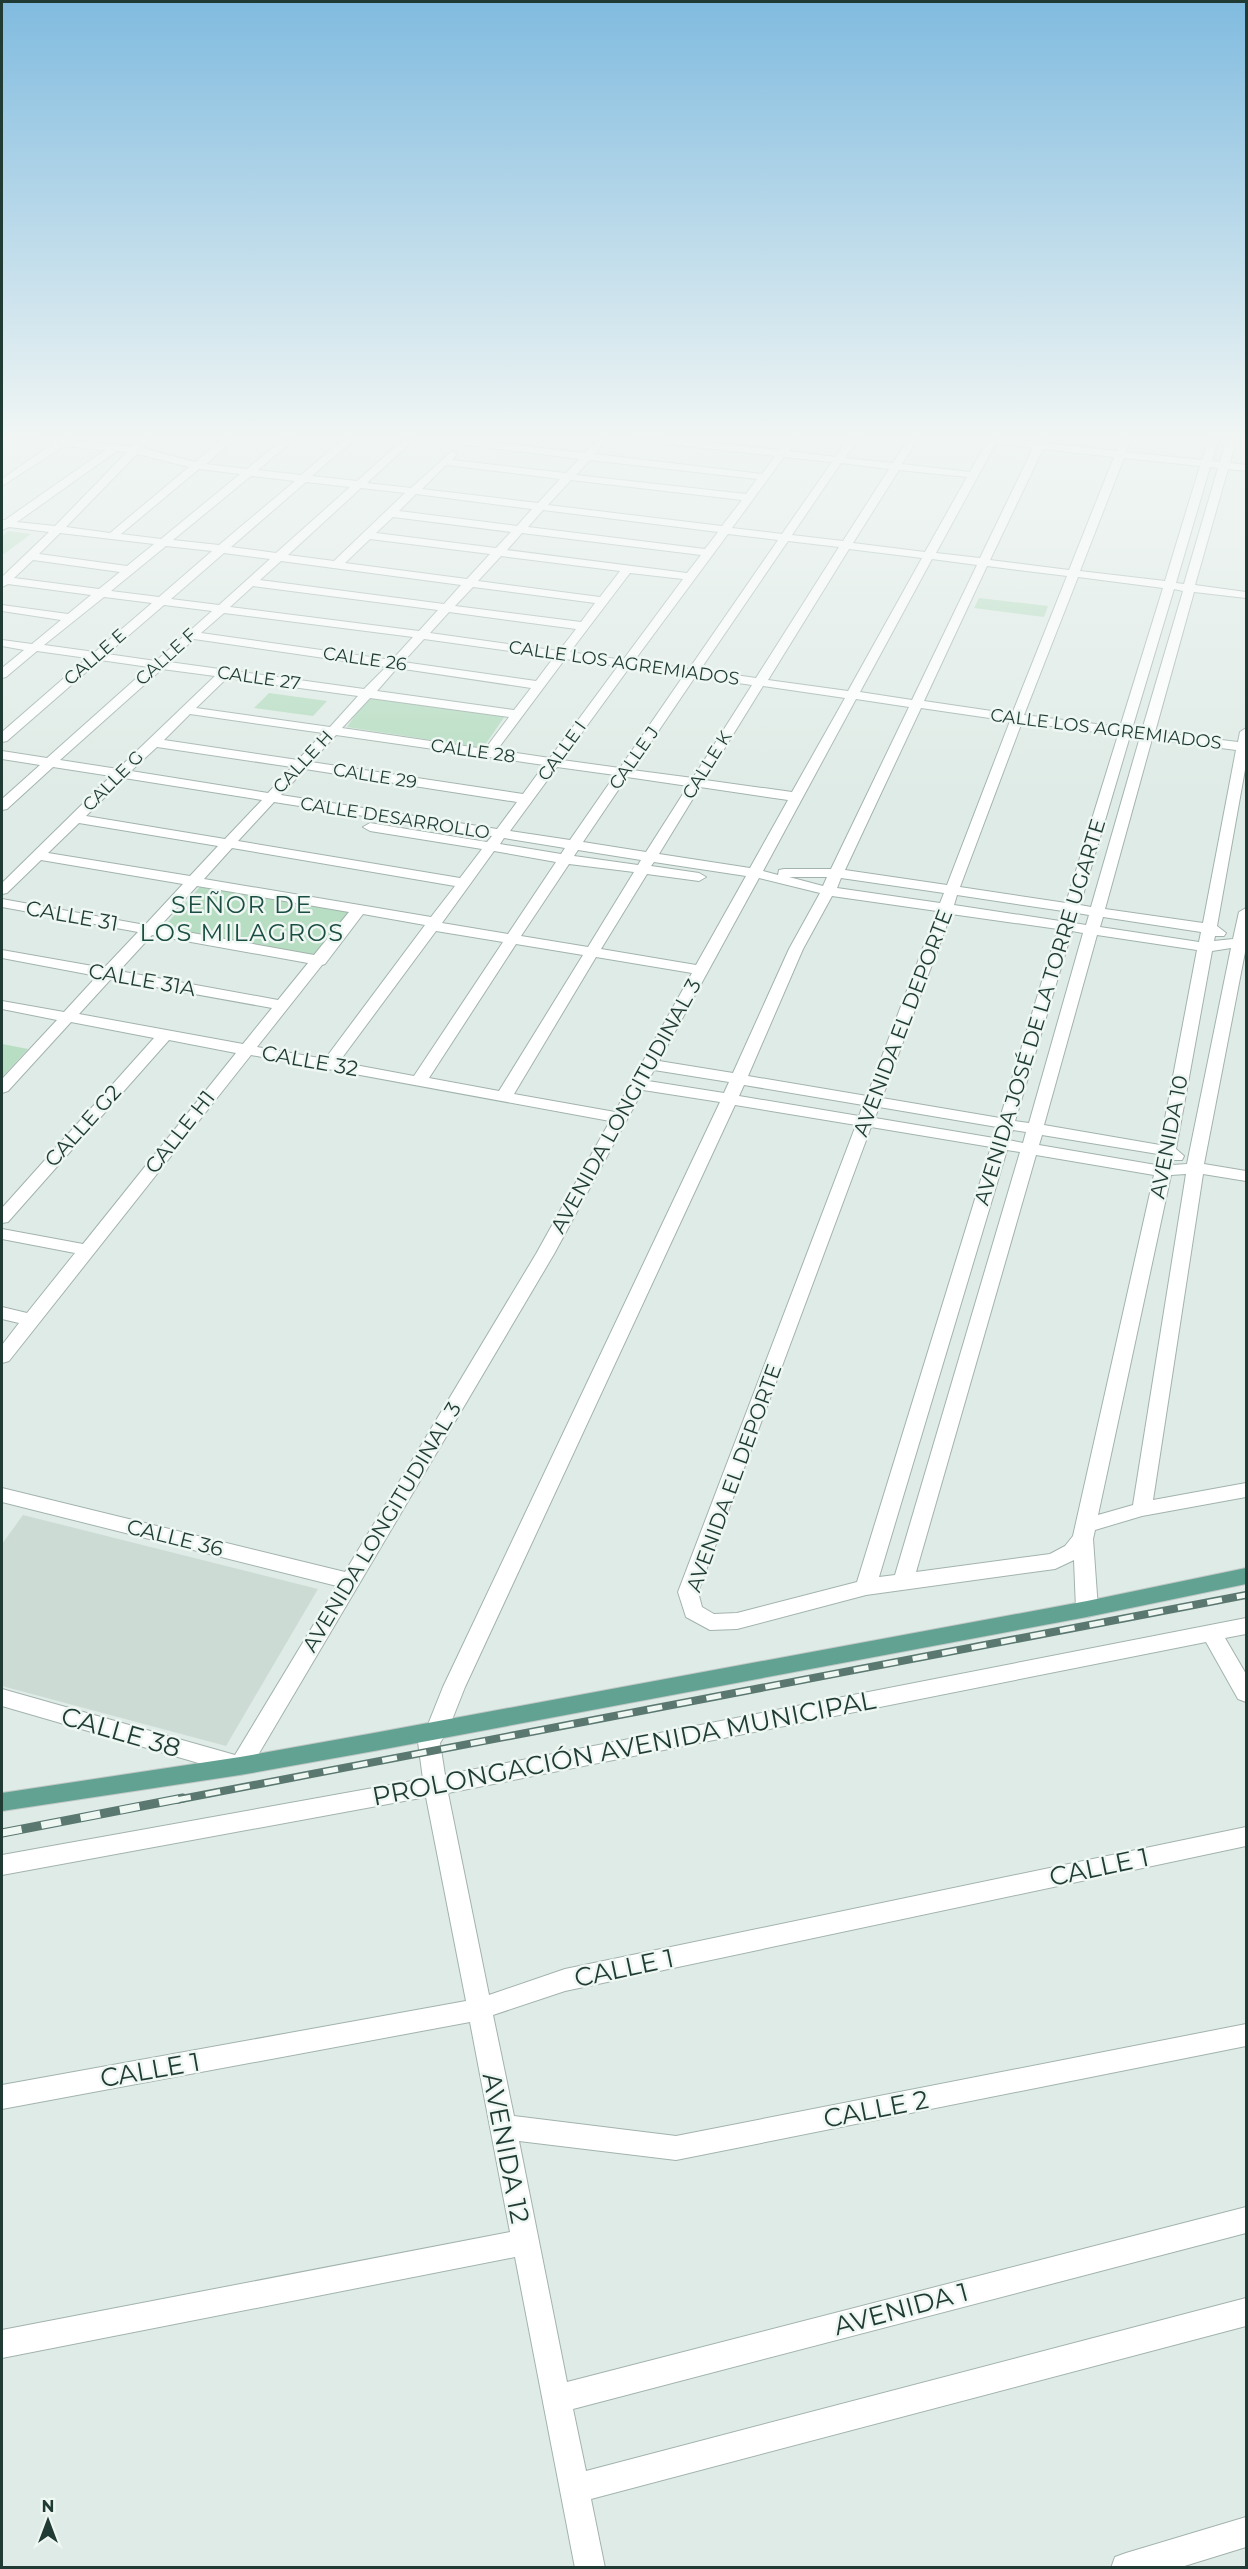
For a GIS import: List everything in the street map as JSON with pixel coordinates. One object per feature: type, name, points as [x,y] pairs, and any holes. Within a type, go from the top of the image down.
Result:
[{"type":"main road","points":[[2,1802],[240,1766],[1088,1609],[1246,1576]]},
{"type":"street","points":[[3,581],[30,557]]},
{"type":"street","points":[[37,557],[129,570]]},
{"type":"street","points":[[2,674],[144,557]]},
{"type":"street","name":"CALLE E","points":[[2,738],[212,557]]},
{"type":"street","points":[[277,557],[602,601]]},
{"type":"street","name":"CALLE F","points":[[2,806],[277,557]]},
{"type":"street","points":[[336,565],[344,557]]},
{"type":"street","name":"CALLE H","points":[[2,1088],[494,557]]},
{"type":"street","points":[[535,557],[690,577]]},
{"type":"street","name":"CALLE I","points":[[329,1065],[705,557]]},
{"type":"street","name":"CALLE J","points":[[419,1081],[574,845],[772,557]]},
{"type":"street","name":"CALLE K","points":[[504,1097],[646,863],[840,557]]},
{"type":"street","name":"AVENIDA LONGITUDINAL 3","points":[[240,1766],[545,1254],[796,797],[923,557]]},
{"type":"street","points":[[964,557],[982,562],[1246,595]]},
{"type":"street","name":"AVENIDA 12","points":[[590,2568],[502,2127],[429,1752],[429,1742],[437,1730],[454,1687],[729,1100],[796,949],[828,891],[985,557]]},
{"type":"street","name":"AVENIDA EL DEPORTE","points":[[866,1587],[737,1621],[710,1622],[693,1611],[688,1592],[1079,557]]},
{"type":"street","name":"AVENIDA JOSÉ DE LA TORRE UGARTE","points":[[866,1587],[1178,557]]},
{"type":"street","name":"AVENIDA JOSÉ DE LA TORRE UGARTE","points":[[903,1582],[1029,1150],[1197,557]]},
{"type":"street","points":[[488,753],[627,569]]},
{"type":"street","name":"CALLE LOS AGREMIADOS","points":[[3,581],[421,635],[1147,735],[1245,742]]},
{"type":"street","points":[[250,582],[582,626]]},
{"type":"street","points":[[2,608],[70,618]]},
{"type":"street","name":"CALLE 26","points":[[191,635],[538,685]]},
{"type":"street","name":"CALLE 27","points":[[2,643],[516,714]]},
{"type":"street","name":"CALLE G","points":[[2,890],[113,779],[225,673]]},
{"type":"street","name":"CALLE 28","points":[[186,710],[796,797]]},
{"type":"street","name":"CALLE 29","points":[[153,742],[527,798]]},
{"type":"street","name":"AVENIDA 10","points":[[1088,1609],[1085,1532],[1163,1171],[1245,742]]},
{"type":"street","name":"CALLE DESARROLLO","points":[[2,755],[45,768],[265,804],[496,840],[574,845],[646,863],[946,909],[1206,947],[1244,943]]},
{"type":"street","name":"CALLE DESARROLLO","points":[[2,767],[45,768]]},
{"type":"street","points":[[75,818],[464,883]]},
{"type":"street","name":"CALLE DESARROLLO","points":[[496,840],[566,859],[646,863]]},
{"type":"street","points":[[38,855],[700,970]]},
{"type":"street","name":"CALLE DESARROLLO","points":[[751,879],[836,873],[1210,929],[1244,943]]},
{"type":"street","name":"CALLE 31","points":[[2,903],[320,961]]},
{"type":"street","name":"CALLE H1","points":[[2,1357],[245,1050],[320,961],[359,909]]},
{"type":"street","name":"AVENIDA 10","points":[[1142,1509],[1195,1168],[1244,943],[1246,912]]},
{"type":"street","name":"CALLE 31A","points":[[2,954],[283,1006]]},
{"type":"street","name":"CALLE 32","points":[[2,1005],[618,1118]]},
{"type":"street","name":"CALLE G2","points":[[2,1218],[165,1035]]},
{"type":"street","points":[[649,1064],[1167,1151],[1195,1168]]},
{"type":"street","points":[[639,1084],[1163,1171],[1195,1168],[1246,1176]]},
{"type":"street","points":[[2,1233],[87,1250]]},
{"type":"street","points":[[2,1313],[32,1320]]},
{"type":"street","points":[[866,1587],[1055,1561],[1072,1551],[1085,1532],[1142,1509],[1246,1490]]},
{"type":"street","name":"CALLE 36","points":[[4,1499],[349,1581]]},
{"type":"street","name":"PROLONGACIÓN AVENIDA MUNICIPAL","points":[[2,1865],[437,1786],[1246,1626]]},
{"type":"street","points":[[1211,1632],[1246,1693]]},
{"type":"street","name":"CALLE 38","points":[[2,1698],[240,1766]]},
{"type":"street","name":"CALLE 1","points":[[2,2097],[480,2009],[565,1980],[1246,1836]]},
{"type":"street","name":"CALLE 2","points":[[502,2127],[676,2148],[1246,2036]]},
{"type":"street","name":"AVENIDA 1","points":[[556,2399],[1246,2220]]},
{"type":"street","points":[[2,2344],[525,2242]]},
{"type":"street","points":[[574,2489],[1246,2312]]},
{"type":"street","points":[[1126,2568],[1246,2532]]},
{"type":"shaded area","points":[[23,1515],[318,1589],[226,1746],[2,1686],[2,1544]]},
{"type":"green space","points":[[979,598],[1048,606],[1044,617],[974,608]]},
{"type":"green space","points":[[269,693],[327,701],[313,716],[254,708]]},
{"type":"green space","points":[[368,696],[505,716],[483,748],[347,727]]},
{"type":"green space","points":[[200,887],[350,912],[316,957],[161,930]]},
{"type":"green space","points":[[2,1044],[28,1049],[2,1077]]},
{"type":"railway","points":[[176,1800],[1246,1595]]},
{"type":"railway","points":[[2,1833],[183,1798]]},
{"type":"district","name":"SEÑOR DE LOS MILAGROS","points":[[242,919]]}]
